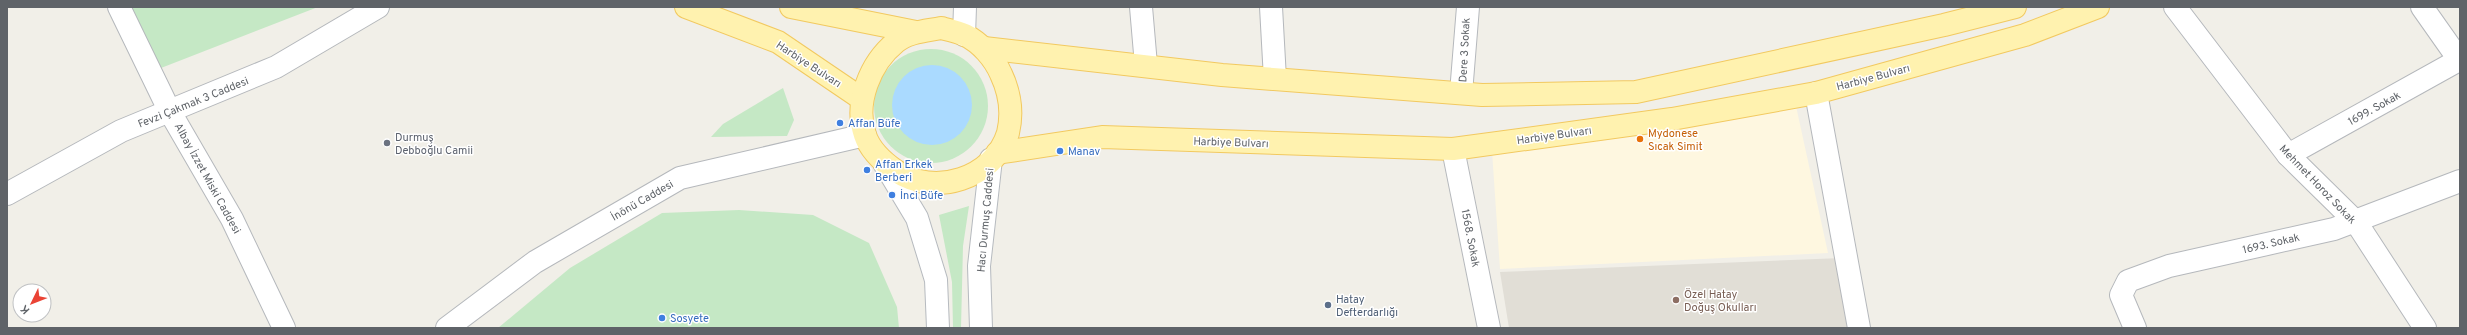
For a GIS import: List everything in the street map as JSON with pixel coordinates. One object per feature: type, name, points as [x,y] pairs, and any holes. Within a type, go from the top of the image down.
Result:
[{"type":"main road","name":"Harbiye Bulvarı","points":[[686,7],[778,42],[862,99]]},
{"type":"main road","points":[[791,7],[916,32]]},
{"type":"main road","points":[[984,48],[1275,79],[1461,94],[1482,95],[1636,92],[1944,25],[2015,7]]},
{"type":"main road","name":"Harbiye Bulvarı","points":[[994,156],[1102,137],[1453,149],[1672,119],[1816,93],[2025,35],[2098,7]]},
{"type":"main road","points":[[941,28],[964,35],[984,48],[999,68],[1008,88],[1011,111],[1007,133],[994,156],[978,171],[955,182],[930,184],[905,177],[884,163],[871,147],[865,135],[862,99],[868,77],[896,42],[916,32],[941,28]]},
{"type":"street","name":"Albay İzzet Miski Caddesi","points":[[119,7],[170,112],[232,219],[284,328]]},
{"type":"street","name":"Fevzi Çakmak 3 Caddesi","points":[[7,194],[121,131],[276,67],[378,7]]},
{"type":"street","points":[[964,35],[965,7]]},
{"type":"street","points":[[1141,7],[1146,65]]},
{"type":"street","points":[[1271,7],[1275,79]]},
{"type":"street","name":"Dere 3 Sokak","points":[[1461,94],[1468,7]]},
{"type":"street","name":"Mehmet Horoz Sokak","points":[[2175,7],[2288,155],[2356,222],[2425,328]]},
{"type":"street","points":[[2422,7],[2460,61]]},
{"type":"street","name":"1699. Sokak","points":[[2288,155],[2460,61]]},
{"type":"street","points":[[1816,93],[1859,328]]},
{"type":"street","name":"İnönü Caddesi","points":[[447,328],[535,262],[680,178],[865,135]]},
{"type":"street","name":"1568. Sokak","points":[[1453,149],[1489,328]]},
{"type":"street","name":"Hacı Durmuş Caddesi","points":[[981,328],[979,266],[994,156]]},
{"type":"street","points":[[884,163],[917,218],[936,280],[938,328]]},
{"type":"street","name":"1693. Sokak","points":[[2136,328],[2121,295],[2128,281],[2169,266],[2334,229],[2356,222],[2460,181]]},
{"type":"shaded area","points":[[1796,106],[1828,253],[1500,269],[1492,151]]},
{"type":"shaded area","name":"Özel Hatay Doğuş Okulları","points":[[1842,258],[1850,328],[1509,328],[1500,272]]},
{"type":"green space","points":[[131,7],[318,7],[161,68]]},
{"type":"green space","points":[[931,49],[953,53],[971,66],[984,84],[988,106],[984,128],[971,146],[953,159],[931,163],[909,159],[891,146],[878,128],[874,106],[878,84],[891,66],[909,53]]},
{"type":"green space","points":[[783,88],[794,120],[787,136],[711,137],[723,124]]},
{"type":"green space","points":[[969,206],[963,246],[961,328],[953,328],[952,282],[939,215]]},
{"type":"green space","points":[[739,210],[813,215],[869,243],[897,307],[899,328],[498,328],[570,268],[662,213]]},
{"type":"water","points":[[932,65],[947,68],[960,77],[969,90],[972,105],[969,120],[960,133],[947,142],[932,145],[917,142],[904,133],[895,120],[892,105],[895,90],[904,77],[917,68]]},
{"type":"place","name":"Affan Büfe","points":[[840,123]]},
{"type":"place","name":"Mydonese Sıcak Simit","points":[[1640,139]]},
{"type":"place","name":"Durmuş Debboğlu Camii","points":[[387,143]]},
{"type":"place","name":"Manav","points":[[1060,151]]},
{"type":"place","name":"Affan Erkek Berberi","points":[[867,170]]},
{"type":"place","name":"İnci Büfe","points":[[892,195]]},
{"type":"place","name":"Özel Hatay Doğuş Okulları","points":[[1676,300]]},
{"type":"place","name":"Hatay Defterdarlığı","points":[[1328,305]]},
{"type":"place","name":"Sosyete","points":[[662,318]]}]
